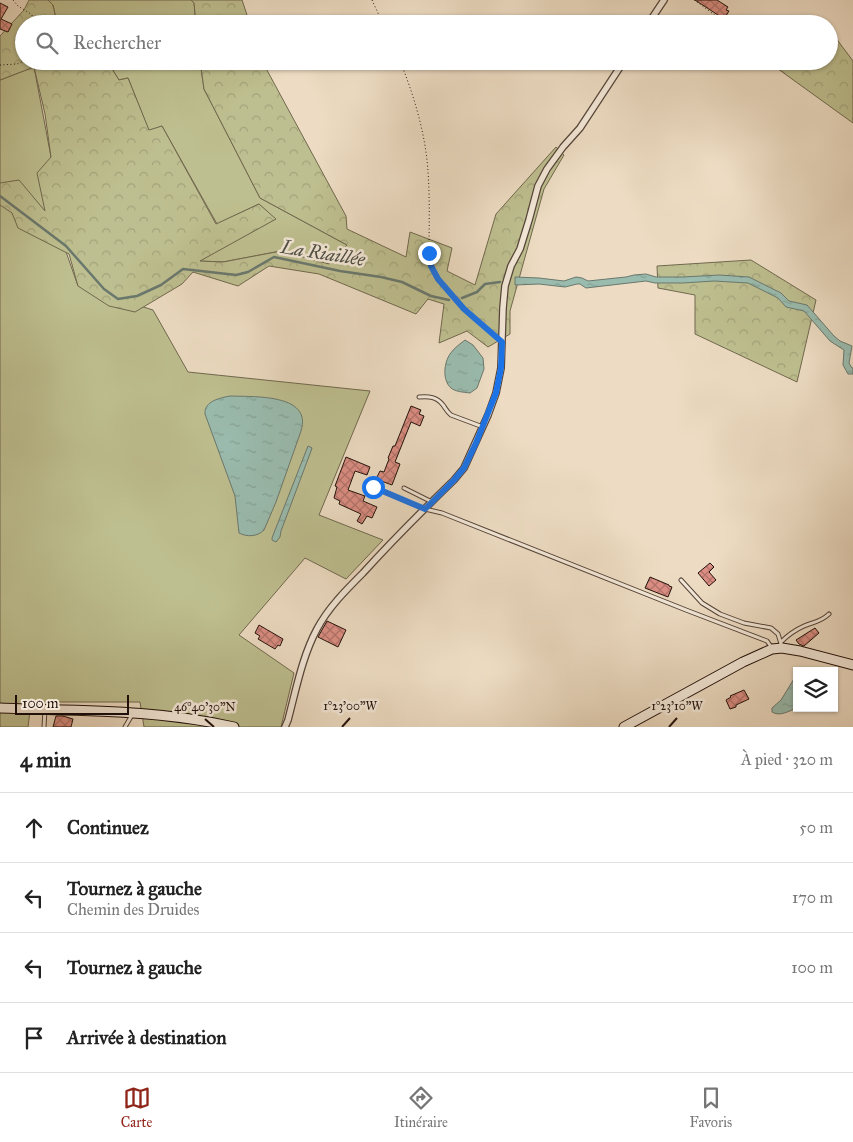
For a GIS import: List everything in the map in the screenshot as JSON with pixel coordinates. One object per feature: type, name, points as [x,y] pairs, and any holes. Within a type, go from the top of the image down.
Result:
[{"type":"street","points":[[654,15],[664,0]]},
{"type":"street","points":[[285,727],[305,656],[324,616],[369,566],[464,468],[496,393],[501,368],[504,286],[520,249],[538,186],[547,169],[563,146],[580,128],[618,70]]},
{"type":"street","points":[[624,727],[743,662],[782,645],[853,665]]},
{"type":"street","points":[[0,708],[133,712],[171,716],[234,727]]},
{"type":"lane","points":[[419,397],[430,396],[442,404],[451,415],[483,427]]},
{"type":"lane","points":[[373,487],[425,509],[442,513],[686,610],[767,640],[772,649]]},
{"type":"lane","points":[[404,488],[432,502]]},
{"type":"lane","points":[[682,580],[702,603],[720,614],[744,623],[771,628],[778,634],[782,645]]},
{"type":"lane","points":[[782,645],[789,634],[804,626],[820,622],[829,614]]},
{"type":"lane","points":[[44,727],[45,710]]},
{"type":"lane","points":[[125,727],[133,712]]},
{"type":"path","points":[[13,0],[18,6],[32,15]]},
{"type":"path","points":[[372,0],[379,15]]},
{"type":"path","points":[[694,0],[715,15]]},
{"type":"path","points":[[0,65],[15,64]]},
{"type":"path","points":[[403,70],[416,106],[428,171],[429,253],[431,266],[438,279],[464,309],[502,342]]},
{"type":"green space","points":[[29,0],[48,0],[53,5],[55,15],[19,15]]},
{"type":"green space","points":[[48,0],[191,0],[194,2],[195,15],[55,15],[53,5]]},
{"type":"green space","points":[[191,0],[242,0],[247,15],[195,15],[194,3]]},
{"type":"green space","points":[[15,20],[15,70],[26,70],[0,80],[0,36]]},
{"type":"green space","points":[[838,41],[853,61],[853,123],[779,70],[838,70]]},
{"type":"green space","points":[[26,70],[35,70],[51,157],[50,206],[78,286],[153,310],[188,372],[370,391],[319,515],[383,540],[346,579],[305,558],[239,635],[294,673],[281,727],[144,727],[140,702],[31,702],[28,727],[0,727],[0,80]]},
{"type":"green space","points":[[35,70],[113,70],[119,80],[128,78],[149,130],[162,126],[216,224],[259,204],[276,219],[200,261],[223,262],[281,251],[329,264],[347,245],[260,198],[204,89],[201,70],[267,70],[346,216],[347,229],[406,257],[410,232],[452,248],[447,271],[475,285],[496,214],[556,147],[564,155],[544,189],[510,311],[510,334],[488,347],[467,331],[439,343],[444,304],[428,299],[416,314],[319,274],[269,266],[238,286],[193,272],[182,284],[135,312],[109,306],[78,286],[69,254],[18,228],[12,213],[0,205],[0,183],[19,180],[45,211],[37,173],[51,157],[45,114]]},
{"type":"green space","points":[[113,70],[201,70],[204,89],[260,198],[347,245],[329,264],[281,251],[223,262],[199,261],[275,219],[259,204],[217,224],[162,126],[149,131],[128,78],[119,80]]},
{"type":"green space","points":[[751,260],[816,300],[797,382],[695,334],[695,295],[658,288],[657,266]]},
{"type":"water","points":[[646,274],[656,277],[719,275],[749,277],[781,293],[789,301],[807,305],[834,336],[852,346],[849,363],[853,368],[853,374],[848,374],[843,365],[844,350],[830,341],[804,311],[786,307],[778,298],[748,283],[714,281],[655,283],[646,281],[586,288],[580,284],[565,287],[539,284],[515,285],[515,277],[564,281],[576,277],[588,281]]},
{"type":"water","points":[[465,340],[473,345],[483,358],[484,369],[477,388],[470,393],[451,388],[445,376],[445,367],[450,354]]},
{"type":"water","points":[[230,396],[265,397],[290,403],[298,410],[302,419],[301,431],[264,530],[249,536],[239,533],[235,496],[205,414],[205,410],[210,403]]},
{"type":"water","points":[[308,446],[312,448],[311,451],[280,537],[276,542],[272,538]]},
{"type":"water","points":[[793,680],[793,710],[781,714],[772,712],[772,708],[781,700]]},
{"type":"building","points":[[695,0],[717,0],[728,7],[726,10],[729,11],[726,15],[718,15]]},
{"type":"building","points":[[0,3],[8,7],[1,19],[12,24],[8,32],[0,29]]},
{"type":"building","points":[[411,406],[421,410],[419,414],[424,416],[420,426],[411,422],[395,462],[400,464],[392,485],[376,479],[380,471],[384,472],[388,458],[393,446],[395,446]]},
{"type":"building","points":[[346,457],[370,467],[367,475],[355,471],[348,490],[365,496],[363,501],[377,507],[372,518],[367,516],[362,524],[357,521],[361,514],[339,504],[340,501],[334,498],[337,487],[335,486]]},
{"type":"building","points":[[710,563],[714,567],[709,572],[716,580],[709,586],[698,573]]},
{"type":"building","points":[[650,577],[672,587],[668,597],[645,588]]},
{"type":"building","points":[[327,621],[346,630],[338,647],[318,637]]},
{"type":"building","points":[[259,625],[283,639],[280,646],[278,645],[275,649],[258,639],[260,636],[255,633]]},
{"type":"building","points":[[815,628],[819,633],[804,646],[799,644],[796,640]]},
{"type":"building","points":[[744,690],[749,699],[730,709],[726,700],[730,696]]},
{"type":"building","points":[[56,716],[73,719],[71,727],[53,727]]},
{"type":"waterway","name":"La Riaillée","points":[[0,196],[66,246],[104,289],[118,299],[137,296],[161,285],[183,269],[236,275],[248,272],[274,257],[402,282],[431,296],[449,300]]},
{"type":"waterway","name":"La Riaillée","points":[[462,298],[477,292],[485,284],[500,282]]},
{"type":"route","points":[[373,487],[425,509],[464,468],[496,393],[501,368],[502,342],[464,309],[438,279],[431,266],[429,253]]}]
